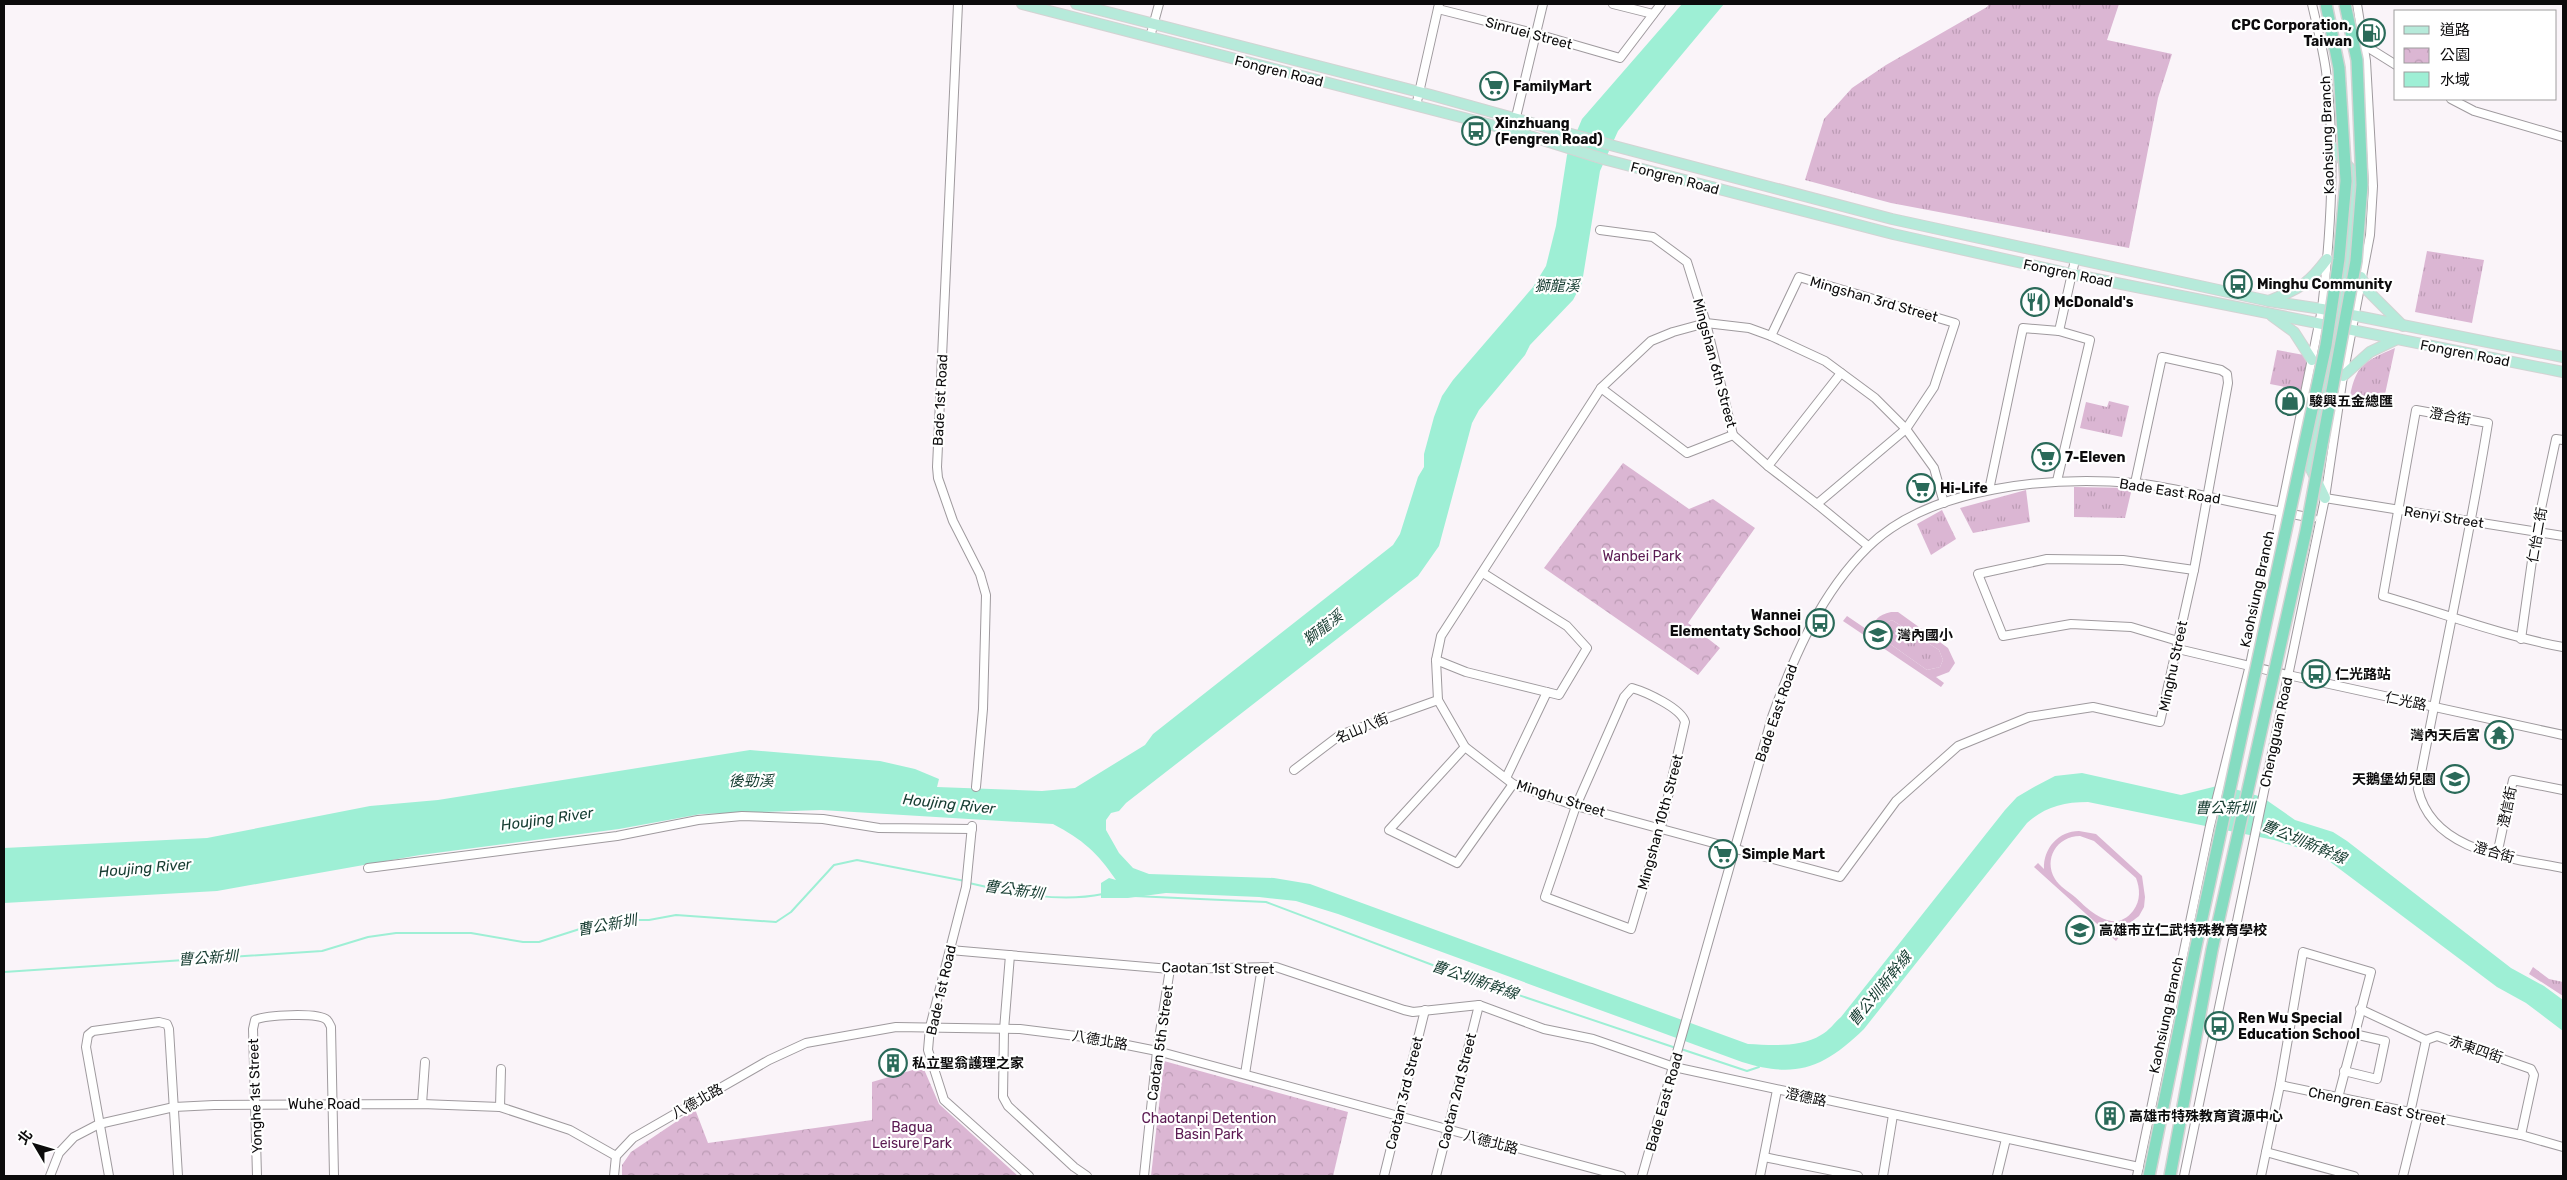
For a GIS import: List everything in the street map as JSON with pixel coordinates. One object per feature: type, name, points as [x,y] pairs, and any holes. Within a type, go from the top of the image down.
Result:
[{"type":"highway","name":"Kaohsiung Branch","points":[[2149,1176],[2198,936],[2326,345],[2339,259],[2346,181],[2339,68],[2326,4]]},
{"type":"highway","points":[[2170,1176],[2212,950],[2306,531],[2356,261],[2362,185],[2358,79],[2357,60],[2345,4]]},
{"type":"main road","name":"Fongren Road","points":[[1022,4],[1507,129],[1607,160],[1893,234],[2071,274],[2319,323],[2394,340],[2563,372]]},
{"type":"main road","name":"Fongren Road","points":[[1076,4],[1419,91],[1614,146],[1892,219],[2269,301],[2322,309],[2563,357]]},
{"type":"main road","points":[[2325,498],[2308,465],[2344,329],[2337,312],[2350,227],[2353,172],[2330,145]]},
{"type":"main road","points":[[2269,301],[2300,288],[2313,278],[2327,259]]},
{"type":"main road","points":[[2361,277],[2368,291],[2402,326]]},
{"type":"main road","points":[[2265,312],[2294,332],[2312,360]]},
{"type":"main road","points":[[2343,376],[2370,352],[2394,340]]},
{"type":"street","name":"Bade 1st Road","points":[[958,4],[937,467],[938,478],[953,521],[980,574],[986,595],[983,709],[976,787]]},
{"type":"street","points":[[1150,37],[1159,4]]},
{"type":"street","points":[[1516,117],[1543,4]]},
{"type":"street","points":[[1618,4],[1653,14],[1661,4]]},
{"type":"street","points":[[2137,1176],[2210,826],[2250,665],[2279,512],[2322,309],[2327,259],[2331,178],[2330,145],[2326,72],[2312,4]]},
{"type":"street","name":"Chengguan Road","points":[[2184,1176],[2325,498],[2343,376],[2344,329],[2354,316],[2370,235],[2373,186],[2364,46],[2357,4]]},
{"type":"street","points":[[1416,106],[1438,6]]},
{"type":"street","name":"Sinruei Street","points":[[1438,6],[1620,58],[1653,14]]},
{"type":"street","points":[[2364,46],[2394,64]]},
{"type":"street","points":[[2453,100],[2474,111],[2559,135]]},
{"type":"street","name":"Mingshan 6th Street","points":[[1600,230],[1652,237],[1687,262],[1706,323],[1734,435],[1687,452],[1601,388]]},
{"type":"street","points":[[2059,332],[2074,260]]},
{"type":"street","name":"Mingshan 3rd Street","points":[[1771,336],[1799,277],[1956,323],[1934,388],[1906,429]]},
{"type":"street","name":"Minghu Street","points":[[1944,503],[1934,468],[1906,429],[1875,398],[1825,362],[1771,336],[1749,328],[1706,323],[1672,332],[1651,341],[1601,388],[1530,496],[1483,573],[1440,636],[1436,660],[1438,700],[1465,747],[1513,784],[1576,806],[1661,827],[1840,877],[1896,801],[1958,746],[2030,716],[2093,707],[2160,722],[2194,570],[2228,383],[2227,374],[2221,370],[2162,357],[2135,483]]},
{"type":"street","points":[[1989,490],[2024,328],[2059,332],[2090,340],[2056,481]]},
{"type":"street","points":[[1768,466],[1841,373]]},
{"type":"street","name":"澄合街","points":[[2452,616],[2383,596],[2416,410],[2488,423],[2472,522],[2418,789],[2422,806],[2436,824],[2472,848],[2563,868]]},
{"type":"street","points":[[1817,504],[1906,429]]},
{"type":"street","points":[[1734,435],[1768,466],[1868,546]]},
{"type":"street","name":"仁怡二街","points":[[2520,640],[2536,532],[2556,439],[2563,440]]},
{"type":"street","name":"Bade East Road","points":[[1642,1176],[1678,1054],[1734,848],[1772,717],[1788,671],[1816,616],[1868,546],[1900,523],[1944,503],[1989,490],[2056,481],[2135,483],[2320,519]]},
{"type":"street","name":"Renyi Street","points":[[2325,498],[2563,536]]},
{"type":"street","name":"仁光路","points":[[2194,570],[2124,560],[2047,559],[1978,574],[2003,636],[2071,624],[2131,627],[2178,645],[2288,676],[2563,735]]},
{"type":"street","points":[[1436,660],[1466,672],[1559,695],[1587,648],[1567,626],[1483,573]]},
{"type":"street","points":[[2452,616],[2520,640],[2563,647]]},
{"type":"street","name":"Mingshan 10th Street","points":[[1632,688],[1675,709],[1683,716],[1685,722],[1661,827],[1631,929],[1545,897],[1576,806],[1624,698],[1632,688]]},
{"type":"street","points":[[1506,778],[1547,692]]},
{"type":"street","name":"名山八街","points":[[1294,770],[1340,735],[1438,700]]},
{"type":"street","points":[[1465,747],[1389,830],[1457,863],[1513,784]]},
{"type":"street","name":"澄信街","points":[[2497,855],[2512,780],[2563,790]]},
{"type":"street","name":"Bade 1st Road","points":[[368,868],[617,836],[698,820],[742,816],[823,819],[879,828],[972,827],[966,888],[930,1027],[928,1050],[944,1100],[1029,1176]]},
{"type":"street","name":"Caotan 1st Street","points":[[950,950],[1170,969],[1276,968],[1404,1010],[1479,1005]]},
{"type":"street","points":[[2261,1176],[2280,1085],[2302,952],[2371,972],[2338,1098]]},
{"type":"street","points":[[1010,955],[1004,1030],[1003,1098],[1008,1106],[1074,1167],[1087,1176]]},
{"type":"street","points":[[1245,1074],[1262,967]]},
{"type":"street","name":"Caotan 5th Street","points":[[1144,1176],[1157,1051],[1170,969]]},
{"type":"street","name":"澄德路","points":[[1479,1005],[1544,1029],[1593,1039],[1674,1067],[1893,1116],[2139,1167]]},
{"type":"street","name":"Caotan 2nd Street","points":[[1436,1176],[1479,1005]]},
{"type":"street","points":[[2360,1009],[2426,1040],[2403,1176]]},
{"type":"street","name":"Caotan 3rd Street","points":[[1384,1176],[1425,1010]]},
{"type":"street","name":"Yonghe 1st Street","points":[[258,1176],[253,1029],[255,1020],[264,1016],[318,1016],[328,1020],[332,1027],[334,1105]]},
{"type":"street","points":[[109,1176],[86,1044],[88,1035],[93,1031],[159,1022],[167,1024],[169,1029],[178,1176]]},
{"type":"street","name":"八德北路","points":[[616,1156],[633,1138],[688,1105],[711,1094],[769,1060],[806,1043],[882,1028],[930,1027],[1004,1030],[1092,1038],[1157,1051],[1621,1176]]},
{"type":"street","points":[[2344,1071],[2376,1078],[2385,1041],[2354,1034]]},
{"type":"street","name":"赤東四街","points":[[2426,1040],[2437,1036],[2531,1069],[2534,1076],[2521,1135]]},
{"type":"street","points":[[422,1104],[425,1062]]},
{"type":"street","points":[[500,1107],[501,1068]]},
{"type":"street","name":"Chengren East Street","points":[[2280,1085],[2521,1135],[2563,1147]]},
{"type":"street","points":[[1760,1176],[1778,1090]]},
{"type":"street","name":"Wuhe Road","points":[[50,1176],[59,1153],[74,1137],[99,1124],[174,1108],[255,1104],[422,1104],[500,1107],[570,1130],[616,1156]]},
{"type":"street","points":[[334,1105],[334,1176]]},
{"type":"street","points":[[1882,1176],[1893,1116]]},
{"type":"street","points":[[1997,1176],[2006,1139]]},
{"type":"street","points":[[2266,1152],[2354,1176]]},
{"type":"street","points":[[614,1176],[616,1156]]},
{"type":"street","points":[[1764,1158],[1858,1176]]},
{"type":"green space","points":[[1989,4],[2119,4],[2107,40],[2172,54],[2158,98],[2129,248],[1891,203],[1805,180],[1824,119],[1852,88],[1886,65],[1987,7]]},
{"type":"green space","points":[[2427,251],[2484,260],[2472,323],[2415,312]]},
{"type":"green space","points":[[2395,348],[2382,408],[2349,402],[2354,380],[2362,366],[2375,357]]},
{"type":"green space","points":[[2277,350],[2304,355],[2308,360],[2302,390],[2270,384]]},
{"type":"green space","points":[[2109,401],[2129,406],[2122,437],[2080,428],[2086,402],[2107,407]]},
{"type":"green space","name":"Wanbei Park","points":[[1623,463],[1689,509],[1713,499],[1755,528],[1688,623],[1720,648],[1698,675],[1544,568]]},
{"type":"green space","points":[[2074,487],[2132,488],[2125,518],[2074,517]]},
{"type":"green space","points":[[2026,490],[2030,522],[1973,533],[1960,508]]},
{"type":"green space","points":[[1942,510],[1956,539],[1931,555],[1917,524]]},
{"type":"green space","points":[[1898,612],[1948,648],[1955,663],[1949,672],[1936,677],[1944,683],[1941,687],[1843,621],[1847,616],[1872,633],[1875,621],[1886,613]],"holes":[[[1892,620],[1939,650],[1943,660],[1940,667],[1927,670],[1883,639],[1880,633],[1882,625]]]},
{"type":"green space","points":[[1892,620],[1939,650],[1943,660],[1940,667],[1927,670],[1883,639],[1880,633],[1882,625]]},
{"type":"green space","points":[[2079,831],[2096,834],[2142,876],[2145,897],[2144,907],[2139,916],[2126,926],[2111,929],[2120,936],[2116,941],[2034,867],[2038,863],[2044,869],[2044,861],[2049,848],[2059,837]],"holes":[[[2080,836],[2094,841],[2136,878],[2139,890],[2136,907],[2126,918],[2118,921],[2110,921],[2095,914],[2059,884],[2052,871],[2052,857],[2054,850],[2059,844],[2072,837]]]},
{"type":"green space","points":[[2533,967],[2549,979],[2563,982],[2563,996],[2529,974]]},
{"type":"green space","name":"Chaotanpi Detention Basin Park","points":[[1164,1061],[1348,1112],[1333,1176],[1151,1176]]},
{"type":"green space","name":"Bagua Leisure Park","points":[[923,1067],[939,1104],[1018,1176],[622,1176],[622,1165],[631,1152],[695,1109],[708,1143],[872,1120],[872,1082]]},
{"type":"water","points":[[1682,4],[1724,4],[1618,131],[1600,171],[1582,283],[1573,300],[1530,345],[1525,355],[1479,410],[1472,423],[1439,546],[1418,576],[1126,803],[1119,811],[1111,813],[1106,820],[1106,830],[1119,853],[1133,868],[1149,874],[1274,878],[1310,884],[1748,1044],[1785,1045],[1804,1042],[1821,1035],[1841,1017],[2017,797],[2055,776],[2082,773],[2181,795],[2221,785],[2262,797],[2295,820],[2333,832],[2347,841],[2511,968],[2544,986],[2563,1000],[2563,1031],[2526,1003],[2497,987],[2321,855],[2274,840],[2088,802],[2055,806],[2027,823],[1864,1029],[1849,1042],[1836,1053],[1822,1061],[1794,1069],[1778,1070],[1742,1062],[1338,914],[1296,901],[1259,897],[1166,893],[1128,898],[1101,898],[1101,883],[1109,878],[1116,880],[1089,848],[1053,824],[821,810],[701,814],[619,829],[420,855],[217,891],[4,903],[4,848],[207,838],[370,806],[438,800],[750,750],[880,761],[915,769],[939,779],[937,787],[1042,791],[1075,788],[1145,745],[1153,734],[1393,545],[1400,534],[1418,477],[1424,467],[1424,454],[1442,396],[1453,380],[1533,287],[1546,266],[1556,226],[1567,155],[1582,119]]},
{"type":"waterway","name":"曹公新圳","points":[[4,972],[322,951],[368,937],[396,933],[471,933],[523,942],[539,942],[586,927],[620,920],[649,920],[676,915],[776,922],[791,912],[834,865],[857,860],[965,881]]},
{"type":"waterway","name":"曹公新圳","points":[[969,883],[1036,896],[1086,897],[1103,894]]},
{"type":"waterway","name":"曹公圳新幹線","points":[[1134,896],[1266,902],[1459,975],[1676,1048]]},
{"type":"waterway","name":"曹公圳新幹線","points":[[1681,1049],[1747,1071],[1759,1067]]},
{"type":"place","name":"CPC Corporation, Taiwan","points":[[2371,33]]},
{"type":"place","name":"FamilyMart","points":[[1494,86]]},
{"type":"place","name":"Xinzhuang (Fengren Road)","points":[[1476,131]]},
{"type":"place","name":"Minghu Community","points":[[2238,284]]},
{"type":"place","name":"McDonald's","points":[[2035,302]]},
{"type":"place","name":"駿興五金總匯","points":[[2290,401]]},
{"type":"place","name":"7-Eleven","points":[[2046,457]]},
{"type":"place","name":"Hi-Life","points":[[1921,488]]},
{"type":"place","name":"Wannei Elementaty School","points":[[1820,623]]},
{"type":"place","name":"灣內國小","points":[[1878,635]]},
{"type":"place","name":"仁光路站","points":[[2316,674]]},
{"type":"place","name":"灣內天后宮","points":[[2499,735]]},
{"type":"place","name":"天鵝堡幼兒園","points":[[2455,779]]},
{"type":"place","name":"Simple Mart","points":[[1723,854]]},
{"type":"place","name":"高雄市立仁武特殊教育學校","points":[[2080,930]]},
{"type":"place","name":"Ren Wu Special Education School","points":[[2219,1026]]},
{"type":"place","name":"私立聖翁護理之家","points":[[893,1063]]},
{"type":"place","name":"高雄市特殊教育資源中心","points":[[2110,1116]]},
{"type":"water label","name":"獅龍溪","points":[[1557,286]]},
{"type":"water label","name":"獅龍溪","points":[[1323,628]]},
{"type":"water label","name":"後勁溪","points":[[751,781]]},
{"type":"water label","name":"Houjing River","points":[[949,804]]},
{"type":"water label","name":"Houjing River","points":[[547,819]]},
{"type":"water label","name":"Houjing River","points":[[145,868]]}]
